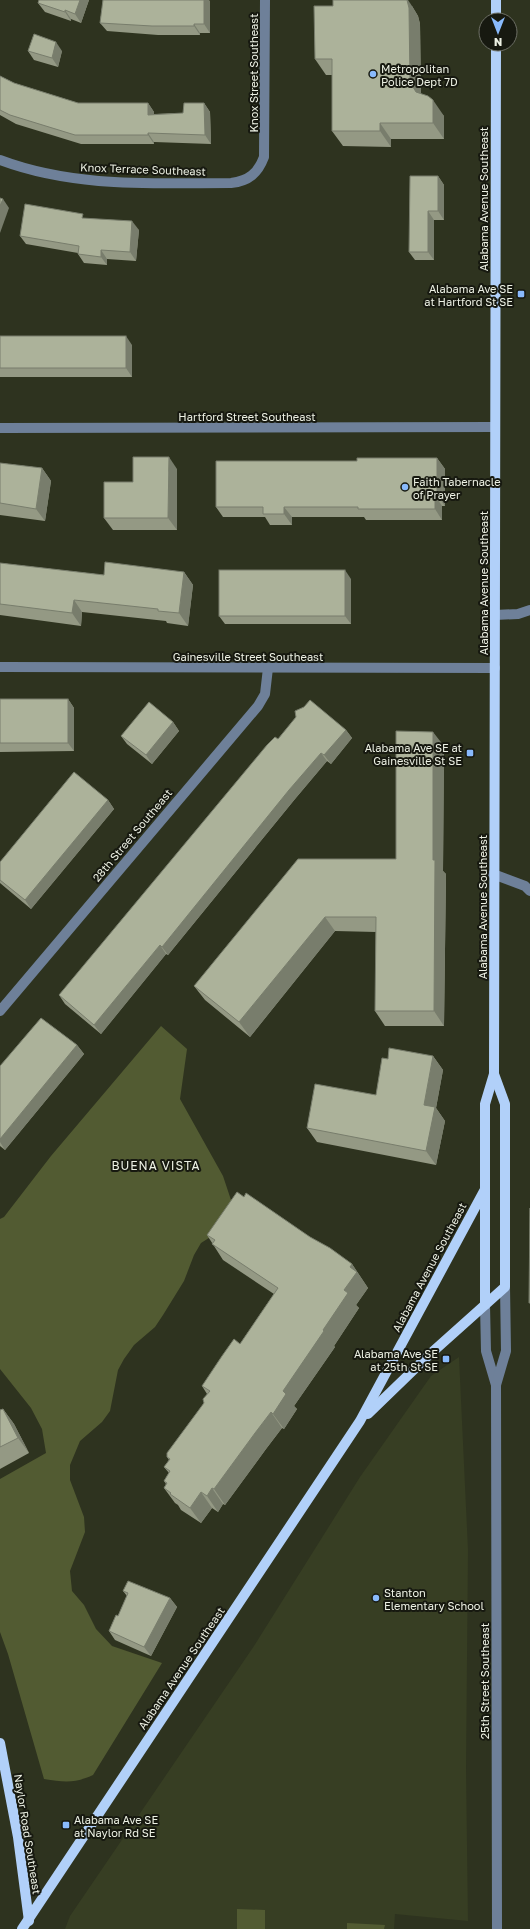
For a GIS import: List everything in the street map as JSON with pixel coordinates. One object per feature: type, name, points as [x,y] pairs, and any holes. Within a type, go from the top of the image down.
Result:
[{"type":"main road","points":[[496,0],[496,12]]},
{"type":"main road","name":"Alabama Avenue Southeast","points":[[484,1305],[485,1104],[494,1074],[496,52]]},
{"type":"main road","name":"Alabama Avenue Southeast","points":[[360,1421],[428,1355],[505,1287],[505,1104],[494,1074]]},
{"type":"main road","name":"Alabama Avenue Southeast","points":[[22,1929],[29,1924],[360,1421],[485,1189]]},
{"type":"main road","name":"Naylor Road Southeast","points":[[0,1743],[18,1837],[29,1924]]},
{"type":"street","name":"Knox Street Southeast","points":[[265,0],[265,146]]},
{"type":"street","name":"Knox Terrace Southeast","points":[[0,160],[44,173],[96,181],[147,183],[231,183],[241,182],[257,171],[264,157],[265,146]]},
{"type":"street","name":"Hartford Street Southeast","points":[[0,428],[495,427]]},
{"type":"street","points":[[495,616],[518,614],[530,610]]},
{"type":"street","name":"Gainesville Street Southeast","points":[[0,667],[495,668]]},
{"type":"street","name":"28th Street Southeast","points":[[0,1011],[258,706],[265,694],[268,668]]},
{"type":"street","points":[[494,874],[525,886],[530,891]]},
{"type":"street","name":"25th Street Southeast","points":[[496,1386],[506,1351],[505,1287]]},
{"type":"street","name":"25th Street Southeast","points":[[484,1305],[486,1351],[496,1386],[497,1929]]},
{"type":"shaded area","points":[[161,1026],[187,1049],[180,1099],[223,1176],[232,1203],[212,1236],[201,1243],[194,1255],[184,1281],[155,1327],[134,1345],[124,1359],[118,1370],[110,1411],[102,1422],[80,1441],[70,1465],[70,1480],[84,1517],[85,1532],[70,1571],[72,1591],[84,1605],[96,1629],[112,1646],[162,1663],[93,1775],[74,1781],[44,1779],[8,1654],[0,1632],[0,1479],[46,1453],[42,1429],[31,1408],[0,1369],[0,1219],[4,1217],[51,1156]]},
{"type":"shaded area","name":"Stanton Elementary School","points":[[459,1357],[468,1550],[466,1768],[468,1921],[395,1914],[394,1929],[65,1929],[70,1916],[254,1646],[360,1477],[431,1376]]},
{"type":"shaded area","points":[[237,1909],[265,1910],[265,1929],[237,1929]]},
{"type":"shaded area","points":[[347,1923],[385,1925],[384,1929],[347,1929]]},
{"type":"building","points":[[39,0],[80,0],[75,14],[38,3]]},
{"type":"building","points":[[103,0],[204,0],[204,24],[194,24],[194,26],[152,26],[100,23]]},
{"type":"building","name":"Metropolitan Police Dept 7D","points":[[333,0],[407,0],[409,8],[410,82],[416,92],[428,96],[433,100],[433,123],[380,123],[380,131],[332,131],[332,59],[315,59],[314,6],[333,6]]},
{"type":"building","points":[[34,34],[56,42],[52,58],[28,51]]},
{"type":"building","points":[[0,76],[14,83],[78,103],[148,103],[148,115],[183,113],[184,103],[204,103],[205,135],[148,133],[148,135],[75,135],[10,115],[0,110]]},
{"type":"building","points":[[410,176],[438,176],[438,211],[428,211],[428,252],[409,252]]},
{"type":"building","points":[[0,198],[3,199],[0,206]]},
{"type":"building","points":[[25,204],[83,214],[82,218],[132,221],[130,252],[101,250],[101,257],[78,254],[79,246],[20,236]]},
{"type":"building","points":[[0,336],[126,336],[126,368],[0,368]]},
{"type":"building","points":[[133,457],[169,457],[168,518],[104,518],[104,482],[133,482]]},
{"type":"building","points":[[357,458],[437,458],[437,495],[435,495],[435,509],[284,507],[284,514],[263,514],[263,507],[216,507],[216,461],[357,461]]},
{"type":"building","points":[[0,463],[42,468],[36,509],[0,503]]},
{"type":"building","points":[[105,562],[184,572],[179,613],[158,611],[158,609],[74,600],[72,613],[0,604],[0,563],[104,575]]},
{"type":"building","points":[[219,570],[345,570],[345,616],[219,616]]},
{"type":"building","points":[[0,699],[68,699],[68,743],[0,743]]},
{"type":"building","points":[[310,700],[346,730],[324,755],[321,753],[289,790],[162,947],[160,945],[94,1025],[59,995],[267,745],[275,737],[278,739],[296,717],[295,711],[304,707]]},
{"type":"building","points":[[149,702],[173,722],[146,755],[121,736]]},
{"type":"building","points":[[396,731],[433,732],[433,860],[435,860],[434,1011],[375,1011],[376,917],[325,917],[239,1022],[194,986],[298,859],[396,859]]},
{"type":"building","points":[[74,772],[108,800],[25,900],[0,880],[0,862]]},
{"type":"building","points":[[41,1018],[77,1045],[0,1139],[0,1066]]},
{"type":"building","points":[[389,1048],[433,1056],[424,1105],[435,1107],[426,1151],[307,1128],[315,1084],[376,1095],[382,1058],[388,1059]]},
{"type":"building","points":[[237,1192],[244,1197],[246,1193],[310,1237],[330,1248],[352,1264],[350,1267],[357,1272],[344,1290],[348,1293],[283,1391],[286,1394],[273,1414],[271,1412],[214,1489],[212,1488],[207,1496],[201,1492],[190,1508],[164,1488],[167,1483],[164,1481],[170,1471],[164,1467],[170,1459],[167,1457],[167,1453],[204,1403],[203,1399],[210,1391],[202,1386],[222,1356],[234,1339],[240,1344],[278,1288],[212,1244],[215,1240],[207,1235]]},
{"type":"building","points":[[530,1208],[530,1303],[529,1303]]},
{"type":"building","points":[[3,1409],[18,1438],[0,1447],[0,1410]]},
{"type":"building","points":[[128,1581],[170,1598],[144,1647],[109,1631],[116,1615],[118,1616],[128,1593],[123,1591]]},
{"type":"place","name":"Metropolitan Police Dept 7D","points":[[373,74]]},
{"type":"place","name":"Alabama Ave SE at Hartford St SE","points":[[521,294]]},
{"type":"place","name":"Faith Tabernacle of Prayer","points":[[405,487]]},
{"type":"place","name":"Alabama Ave SE at Gainesville St SE","points":[[470,753]]},
{"type":"place","name":"Alabama Ave SE at 25th St SE","points":[[446,1359]]},
{"type":"place","name":"Stanton Elementary School","points":[[376,1598]]},
{"type":"place","name":"Alabama Ave SE at Naylor Rd SE","points":[[66,1825]]},
{"type":"district","name":"BUENA VISTA","points":[[156,1165]]}]
